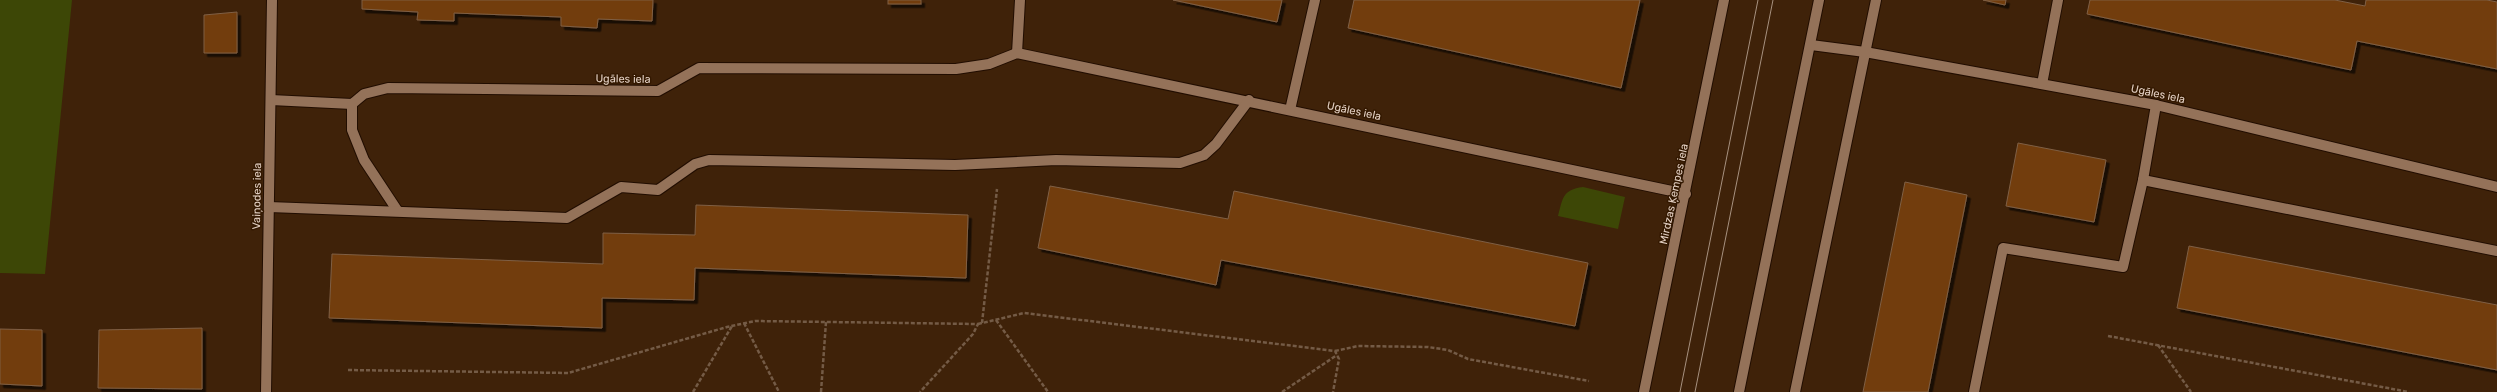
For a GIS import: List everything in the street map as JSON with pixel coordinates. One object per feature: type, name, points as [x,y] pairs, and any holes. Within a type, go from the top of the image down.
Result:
[{"type":"street","name":"Vaiņodes iela","points":[[266,392],[272,0]]},
{"type":"street","points":[[1018,53],[1020,0]]},
{"type":"street","points":[[1290,110],[1315,0]]},
{"type":"street","name":"Mirdzas Ķempes iela","points":[[1644,392],[1686,194],[1724,0]]},
{"type":"street","points":[[1739,392],[1819,0]]},
{"type":"street","points":[[1795,392],[1876,0]]},
{"type":"street","points":[[2042,84],[2058,0]]},
{"type":"street","name":"Ugāles iela","points":[[1811,44],[1865,52],[2156,105],[2497,187]]},
{"type":"street","name":"Ugāles iela","points":[[352,104],[364,94],[388,88],[658,91],[699,68],[956,69],[989,64],[1018,53],[1249,100],[1686,194]]},
{"type":"street","points":[[271,100],[352,104],[352,130],[364,160],[397,210]]},
{"type":"street","points":[[269,207],[397,210],[567,218],[621,187],[658,190],[695,164],[709,160],[955,164],[1056,160],[1180,163],[1204,155],[1216,144],[1249,100]]},
{"type":"street","points":[[1974,392],[2003,248],[2123,267],[2143,180],[2156,105]]},
{"type":"street","points":[[2143,180],[2497,251]]},
{"type":"path","points":[[920,392],[973,334],[980,324],[1000,163]]},
{"type":"path","points":[[348,370],[568,373],[755,320],[980,324],[1024,313],[1335,351],[1358,346],[1428,347],[1448,350],[1468,359],[1589,381]]},
{"type":"path","points":[[996,320],[1048,392]]},
{"type":"path","points":[[821,392],[826,322]]},
{"type":"path","points":[[744,323],[779,392]]},
{"type":"path","points":[[693,392],[732,326]]},
{"type":"path","points":[[2108,336],[2409,392]]},
{"type":"path","points":[[2158,345],[2191,392]]},
{"type":"path","points":[[1333,392],[1339,359],[1335,351]]},
{"type":"path","points":[[1282,392],[1337,355]]},
{"type":"green space","points":[[0,0],[72,0],[45,274],[0,273]]},
{"type":"green space","points":[[1583,187],[1625,197],[1618,229],[1558,216],[1564,196],[1571,190]]},
{"type":"building","points":[[362,0],[653,0],[652,21],[598,19],[597,28],[561,26],[561,17],[454,13],[454,21],[417,20],[418,12],[362,9]]},
{"type":"building","points":[[888,0],[921,0],[921,4],[888,4]]},
{"type":"building","points":[[1173,0],[1282,0],[1277,22]]},
{"type":"building","points":[[1354,0],[1640,0],[1621,88],[1348,28]]},
{"type":"building","points":[[1983,0],[2006,0],[2005,5]]},
{"type":"building","points":[[2090,0],[2335,0],[2365,6],[2366,0],[2487,0],[2497,2],[2497,69],[2357,41],[2351,70],[2087,14]]},
{"type":"building","points":[[237,12],[237,53],[204,53],[204,15]]},
{"type":"building","points":[[2018,143],[2106,160],[2094,222],[2006,206]]},
{"type":"building","points":[[1905,182],[1967,195],[1928,392],[1863,392]]},
{"type":"building","points":[[1050,186],[1228,219],[1234,191],[1588,263],[1575,326],[1221,260],[1216,285],[1038,248]]},
{"type":"building","points":[[696,205],[968,215],[966,278],[695,268],[694,300],[602,298],[602,328],[329,318],[332,254],[603,264],[603,233],[695,235]]},
{"type":"building","points":[[2189,246],[2497,305],[2497,370],[2177,308]]},
{"type":"building","points":[[202,328],[202,389],[98,388],[99,330]]},
{"type":"building","points":[[0,329],[42,330],[42,386],[0,384]]},
{"type":"tram line","points":[[1680,392],[1758,0]]},
{"type":"tram line","points":[[1695,392],[1773,0]]}]
